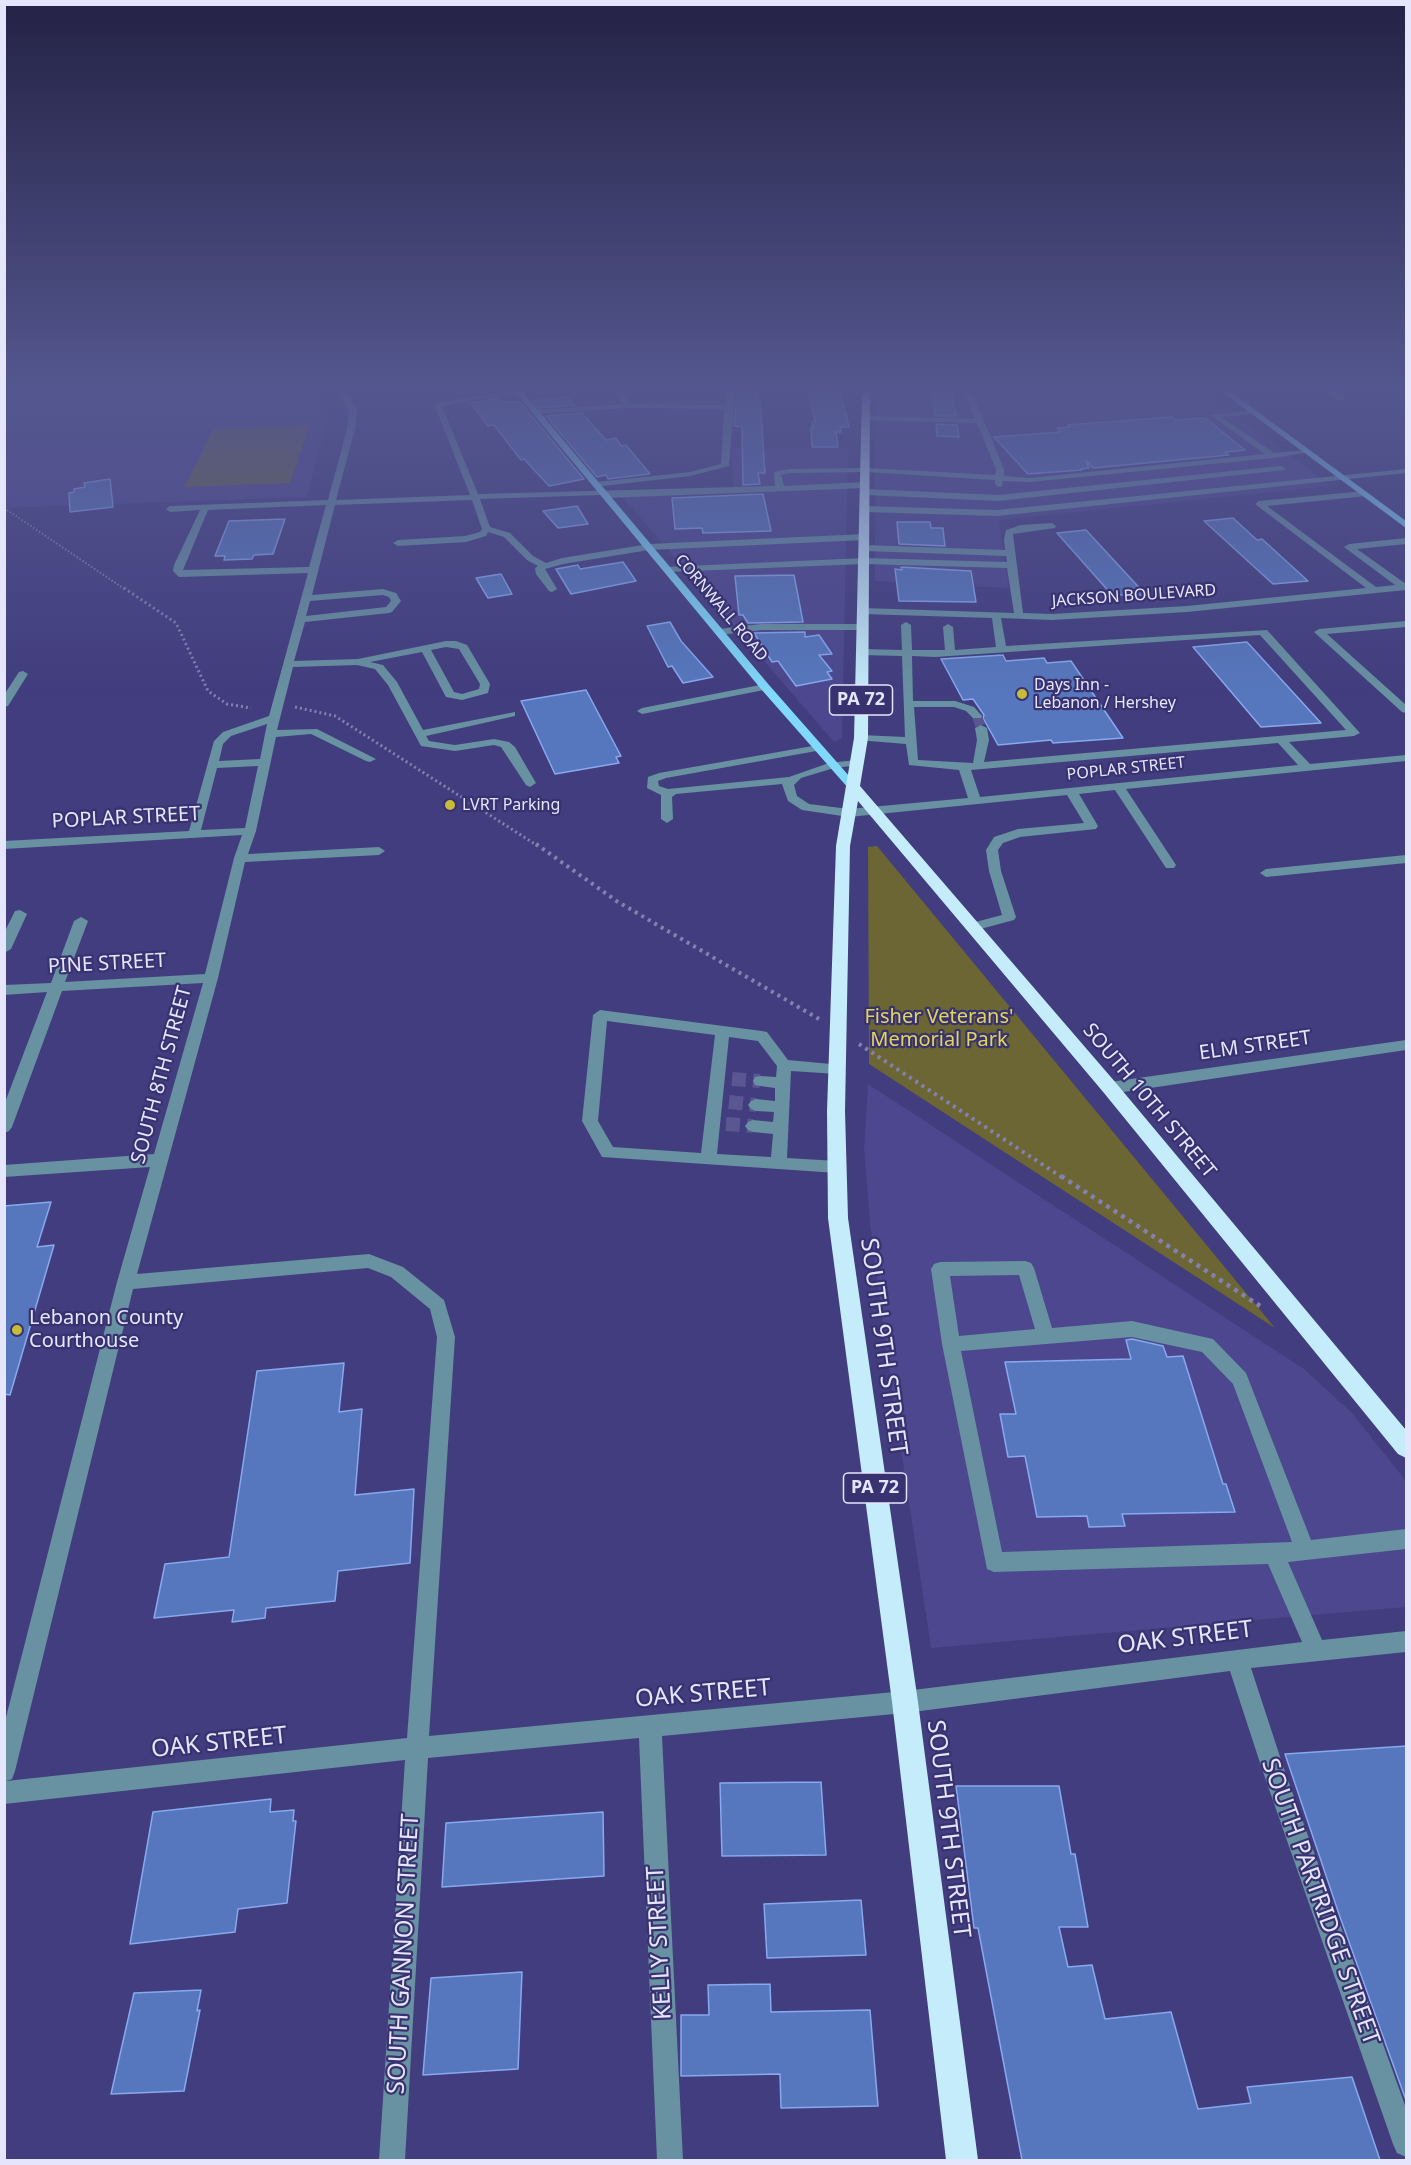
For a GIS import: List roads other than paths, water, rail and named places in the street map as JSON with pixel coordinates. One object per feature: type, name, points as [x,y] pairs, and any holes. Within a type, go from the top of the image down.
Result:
[{"type":"highway","name":"PA 72","points":[[853,787],[861,738],[866,493]]},
{"type":"highway","name":"SOUTH 10TH STREET","points":[[853,787],[1110,1088],[1407,1447]]},
{"type":"highway","name":"SOUTH 9TH STREET","points":[[853,787],[843,846],[837,1069],[838,1218],[905,1702],[962,2160]]},
{"type":"main road","name":"CORNWALL ROAD","points":[[604,493],[765,687],[853,787]]},
{"type":"main road","points":[[1364,494],[1407,525]]},
{"type":"street","name":"SOUTH 8TH STREET","points":[[4,1771],[126,1282],[211,978],[240,858],[250,831],[275,713],[335,493]]},
{"type":"street","points":[[398,543],[466,538],[483,534],[486,529],[474,493]]},
{"type":"street","points":[[170,509],[547,493]]},
{"type":"street","points":[[925,493],[998,498],[1045,493]]},
{"type":"street","points":[[997,513],[998,493]]},
{"type":"street","points":[[865,509],[997,513],[1192,493]]},
{"type":"street","points":[[1364,494],[1259,504],[1374,590]]},
{"type":"street","points":[[205,508],[179,565],[178,571],[182,575],[314,570]]},
{"type":"street","points":[[1019,616],[1011,565],[1009,532],[1021,528],[1052,526]]},
{"type":"street","points":[[486,529],[507,535],[530,558],[545,566]]},
{"type":"street","points":[[1405,587],[1349,547],[1407,541]]},
{"type":"street","points":[[552,589],[541,574],[540,568],[649,547],[865,543],[1010,553]]},
{"type":"street","points":[[667,569],[864,561],[1011,565]]},
{"type":"street","name":"JACKSON BOULEVARD","points":[[863,611],[1052,617],[1171,610],[1405,587]]},
{"type":"street","points":[[301,619],[389,610],[396,601],[393,595],[383,592],[306,598]]},
{"type":"street","points":[[1171,610],[1178,619]]},
{"type":"street","points":[[996,615],[1001,649]]},
{"type":"street","points":[[1407,624],[1319,632],[1407,710]]},
{"type":"street","points":[[862,652],[908,653],[950,653],[1189,632],[1263,632],[1354,733],[964,766],[913,764],[908,704],[908,653],[906,625]]},
{"type":"street","points":[[719,632],[761,627],[863,627]]},
{"type":"street","points":[[948,627],[950,653]]},
{"type":"street","points":[[289,664],[357,662],[425,648],[456,644],[463,647],[485,684],[484,691],[462,697],[450,695],[425,648]]},
{"type":"street","points":[[357,662],[379,667],[386,673],[425,744],[443,748],[470,748],[494,742],[505,744],[530,783]]},
{"type":"street","points":[[4,704],[23,674]]},
{"type":"street","points":[[642,711],[765,687]]},
{"type":"street","points":[[908,704],[955,704],[970,709],[977,716]]},
{"type":"street","points":[[194,834],[218,743],[226,734],[275,713]]},
{"type":"street","points":[[418,734],[511,714]]},
{"type":"street","points":[[978,765],[983,740],[981,728]]},
{"type":"street","points":[[270,734],[313,731],[370,759]]},
{"type":"street","points":[[861,738],[911,741]]},
{"type":"street","points":[[1281,740],[1307,768]]},
{"type":"street","points":[[818,748],[663,775],[652,779],[653,788],[668,793],[681,789],[791,780],[808,771],[833,765],[856,763]]},
{"type":"street","name":"POPLAR STREET","points":[[791,780],[788,784],[792,798],[806,807],[849,813],[1407,758]]},
{"type":"street","points":[[213,765],[263,762]]},
{"type":"street","points":[[964,766],[975,801]]},
{"type":"street","points":[[1118,786],[1170,865]]},
{"type":"street","points":[[973,927],[1010,917],[995,871],[992,850],[998,840],[1018,833],[1092,826],[1071,791]]},
{"type":"street","points":[[668,793],[666,796],[668,819]]},
{"type":"street","name":"POPLAR STREET","points":[[4,845],[250,831]]},
{"type":"street","points":[[240,858],[380,851]]},
{"type":"street","points":[[1266,873],[1407,860]]},
{"type":"street","points":[[4,949],[20,914]]},
{"type":"street","points":[[4,1127],[81,921]]},
{"type":"street","name":"PINE STREET","points":[[4,990],[211,978]]},
{"type":"street","points":[[778,1163],[784,1065],[762,1036],[600,1015],[590,1121],[608,1153],[837,1167]]},
{"type":"street","points":[[708,1159],[719,1123],[725,1079],[723,1030]]},
{"type":"street","name":"ELM STREET","points":[[1110,1088],[1407,1046]]},
{"type":"street","points":[[784,1065],[837,1069]]},
{"type":"street","points":[[760,1081],[783,1083]]},
{"type":"street","points":[[756,1105],[782,1107]]},
{"type":"street","points":[[753,1126],[780,1129]]},
{"type":"street","points":[[4,1171],[160,1160]]},
{"type":"street","name":"SOUTH GANNON STREET","points":[[126,1282],[369,1262],[398,1272],[438,1305],[446,1337],[417,1748],[392,2160]]},
{"type":"street","points":[[1046,1336],[1025,1268],[940,1269],[951,1344],[994,1562],[1274,1554],[1407,1539]]},
{"type":"street","points":[[951,1344],[1132,1329],[1207,1345],[1240,1379],[1305,1551]]},
{"type":"street","points":[[1274,1554],[1316,1650]]},
{"type":"street","name":"OAK STREET","points":[[4,1793],[417,1748],[905,1702],[1237,1659],[1407,1642]]},
{"type":"street","name":"SOUTH PARTRIDGE STREET","points":[[1237,1659],[1273,1769],[1407,2144]]},
{"type":"street","name":"KELLY STREET","points":[[650,1726],[670,2160]]},
{"type":"tunnel","points":[[977,716],[981,728]]},
{"type":"tunnel","points":[[732,1079],[760,1081]]},
{"type":"tunnel","points":[[729,1102],[756,1105]]},
{"type":"tunnel","points":[[726,1124],[753,1126]]},
{"type":"place","name":"Days Inn - Lebanon / Hershey","points":[[1022,694]]},
{"type":"place","name":"LVRT Parking","points":[[450,805]]},
{"type":"place","name":"Lebanon County Courthouse","points":[[17,1330]]},
{"type":"park label","name":"Fisher Veterans' Memorial Park","points":[[939,1028]]}]
